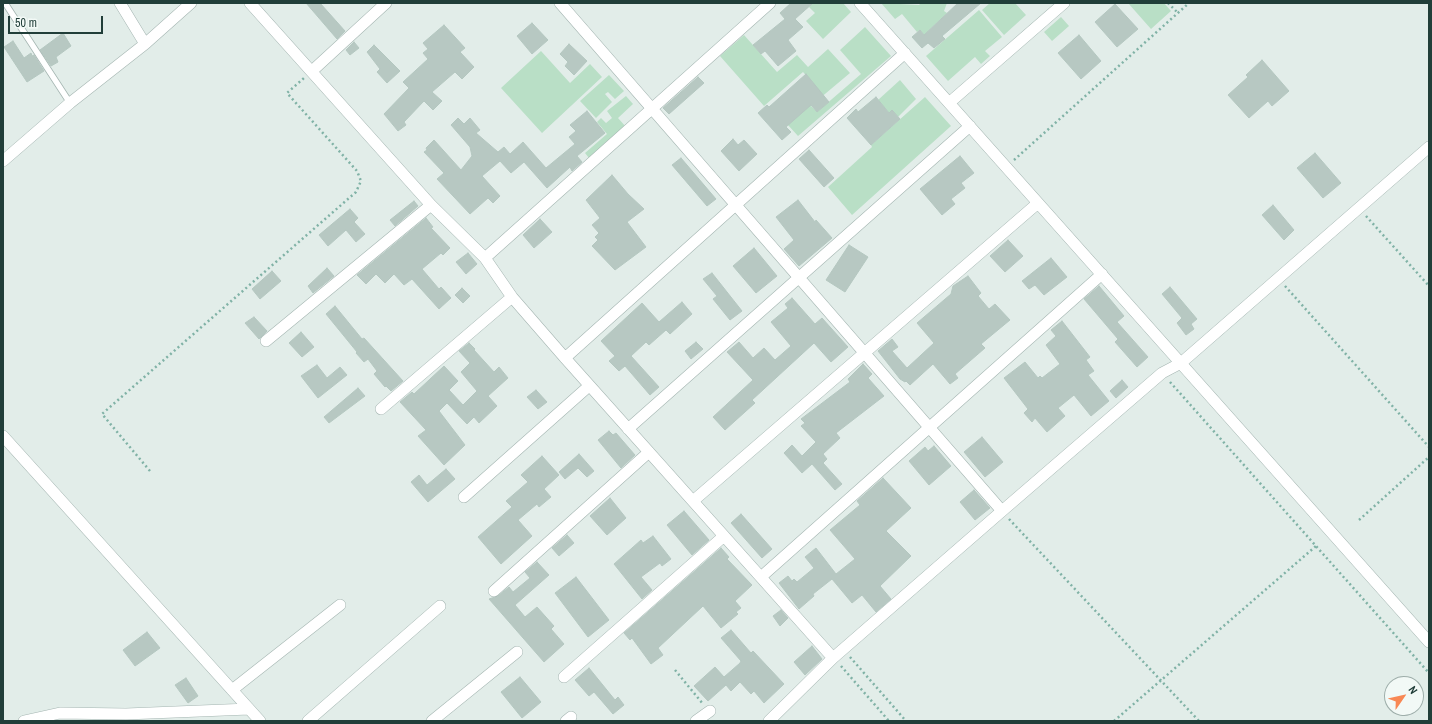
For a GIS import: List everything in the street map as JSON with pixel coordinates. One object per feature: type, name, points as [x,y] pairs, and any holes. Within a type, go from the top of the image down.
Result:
[{"type":"street","points":[[120,3],[145,44]]},
{"type":"street","points":[[3,161],[70,103],[145,44],[191,3]]},
{"type":"street","points":[[250,3],[431,205],[485,258],[512,297],[589,386],[833,658]]},
{"type":"street","points":[[312,71],[386,3]]},
{"type":"street","points":[[560,3],[1002,511]]},
{"type":"street","points":[[485,258],[770,3]]},
{"type":"street","points":[[861,3],[1429,642]]},
{"type":"street","points":[[949,103],[1064,3]]},
{"type":"street","points":[[565,358],[905,53]]},
{"type":"street","points":[[628,429],[970,126]]},
{"type":"street","points":[[769,721],[833,658],[1002,511],[1162,373],[1181,363],[1429,147]]},
{"type":"street","points":[[692,501],[1038,203]]},
{"type":"street","points":[[266,340],[431,205]]},
{"type":"street","points":[[761,577],[1102,274]]},
{"type":"street","points":[[381,409],[512,297]]},
{"type":"street","points":[[464,497],[589,386]]},
{"type":"street","points":[[3,436],[260,721]]},
{"type":"street","points":[[494,591],[649,452]]},
{"type":"street","points":[[564,677],[724,536]]},
{"type":"street","points":[[232,690],[340,605]]},
{"type":"street","points":[[308,721],[440,606]]},
{"type":"street","points":[[432,721],[517,652]]},
{"type":"street","points":[[24,721],[60,713],[100,717],[249,709]]},
{"type":"street","points":[[696,721],[710,712]]},
{"type":"lane","points":[[5,3],[70,103]]},
{"type":"path","points":[[1168,3],[1178,13]]},
{"type":"path","points":[[1006,167],[1189,3]]},
{"type":"path","points":[[150,472],[102,414],[356,192],[361,181],[357,171],[287,93],[312,71]]},
{"type":"path","points":[[1359,208],[1429,286]]},
{"type":"path","points":[[1278,278],[1429,446]]},
{"type":"path","points":[[1162,373],[1429,673]]},
{"type":"path","points":[[1359,520],[1429,457]]},
{"type":"path","points":[[1002,511],[1199,721]]},
{"type":"path","points":[[1114,721],[1316,546]]},
{"type":"path","points":[[844,649],[906,721]]},
{"type":"path","points":[[833,658],[889,721]]},
{"type":"path","points":[[675,670],[710,712]]},
{"type":"green space","points":[[812,3],[843,3],[851,12],[823,39],[806,21],[815,13],[809,7]]},
{"type":"green space","points":[[881,3],[919,5],[921,3],[947,3],[944,11],[947,13],[924,35],[920,30],[917,32],[902,14],[895,19]]},
{"type":"green space","points":[[990,3],[1015,3],[1026,15],[1004,35],[982,10]]},
{"type":"green space","points":[[1128,3],[1164,3],[1171,11],[1151,29]]},
{"type":"green space","points":[[979,10],[1002,37],[985,51],[990,56],[981,64],[975,57],[948,81],[926,56]]},
{"type":"green space","points":[[1061,17],[1069,26],[1052,41],[1044,32]]},
{"type":"green space","points":[[865,27],[891,56],[798,136],[777,113],[809,104],[817,112],[861,74],[840,50]]},
{"type":"green space","points":[[744,35],[777,72],[797,55],[808,67],[828,49],[850,73],[819,99],[812,82],[803,72],[764,106],[720,56]]},
{"type":"green space","points":[[541,51],[570,83],[590,64],[602,77],[542,133],[501,88]]},
{"type":"green space","points":[[609,75],[624,91],[615,99],[608,92],[605,94],[612,102],[596,118],[580,101]]},
{"type":"green space","points":[[900,80],[916,99],[898,117],[892,111],[889,113],[878,100]]},
{"type":"green space","points":[[626,96],[633,104],[618,118],[626,127],[589,158],[585,153],[607,134],[597,122],[601,118],[606,123],[612,118],[607,111]]},
{"type":"green space","points":[[925,97],[951,126],[852,215],[828,187],[872,147],[871,145]]},
{"type":"building","points":[[306,3],[320,3],[345,31],[337,39]]},
{"type":"building","points":[[791,3],[813,3],[795,19],[803,27],[788,40],[796,51],[778,66],[765,51],[761,54],[753,45],[785,19],[780,13]]},
{"type":"building","points":[[958,3],[981,3],[942,36],[945,39],[934,48],[928,43],[922,48],[912,37],[920,30],[924,35]]},
{"type":"building","points":[[1115,4],[1138,29],[1117,47],[1095,22]]},
{"type":"building","points":[[532,23],[548,40],[532,54],[517,36]]},
{"type":"building","points":[[444,25],[465,48],[460,52],[474,67],[462,79],[455,72],[432,92],[442,101],[433,110],[424,101],[404,122],[406,125],[398,131],[384,114],[409,88],[403,82],[428,59],[423,53],[428,49],[423,43]]},
{"type":"building","points":[[63,33],[71,46],[56,57],[58,62],[51,66],[40,50]]},
{"type":"building","points":[[1079,35],[1101,61],[1081,79],[1058,53]]},
{"type":"building","points":[[13,41],[24,58],[31,53],[32,56],[34,55],[44,71],[27,82],[4,47]]},
{"type":"building","points":[[354,42],[359,48],[350,55],[346,50]]},
{"type":"building","points":[[569,44],[587,61],[574,75],[565,66],[568,62],[560,54]]},
{"type":"building","points":[[374,45],[400,71],[387,83],[377,72],[380,69],[367,52]]},
{"type":"building","points":[[1262,60],[1289,91],[1272,106],[1268,101],[1249,118],[1228,95],[1248,77],[1246,75]]},
{"type":"building","points":[[806,74],[829,102],[817,112],[811,105],[786,127],[791,132],[782,140],[758,113],[767,105],[769,107]]},
{"type":"building","points":[[698,77],[704,83],[669,114],[663,108]]},
{"type":"building","points":[[876,97],[889,113],[892,110],[900,119],[871,145],[847,118],[856,109],[858,112]]},
{"type":"building","points":[[587,111],[605,133],[577,156],[582,162],[572,171],[570,167],[547,188],[524,162],[511,173],[500,161],[482,176],[500,196],[493,203],[488,198],[470,214],[437,179],[444,173],[424,152],[434,140],[461,170],[472,156],[470,147],[451,125],[458,118],[464,124],[470,118],[480,130],[476,133],[498,152],[504,147],[510,154],[523,142],[546,168],[575,144],[569,137],[576,131],[570,125]]},
{"type":"building","points":[[733,139],[738,145],[744,140],[757,154],[739,171],[721,151]]},
{"type":"building","points":[[809,150],[834,178],[824,187],[799,159]]},
{"type":"building","points":[[1315,153],[1341,183],[1323,198],[1297,168]]},
{"type":"building","points":[[960,156],[974,173],[961,183],[965,188],[951,199],[955,204],[942,215],[920,189]]},
{"type":"building","points":[[681,158],[716,199],[707,206],[672,165]]},
{"type":"building","points":[[612,175],[628,194],[644,209],[627,222],[646,247],[615,270],[592,246],[598,240],[595,237],[599,233],[592,225],[600,218],[586,200]]},
{"type":"building","points":[[798,200],[815,222],[816,220],[832,238],[799,266],[784,249],[794,240],[776,217]]},
{"type":"building","points":[[414,201],[418,206],[395,226],[390,220]]},
{"type":"building","points":[[1273,205],[1294,230],[1284,240],[1262,215]]},
{"type":"building","points":[[350,209],[358,218],[354,222],[365,234],[356,242],[346,230],[328,246],[319,235]]},
{"type":"building","points":[[426,218],[433,227],[431,228],[450,248],[443,255],[441,253],[422,269],[439,289],[441,287],[451,298],[439,309],[412,279],[404,285],[394,274],[385,283],[376,274],[366,284],[357,275]]},
{"type":"building","points":[[540,219],[552,232],[534,248],[523,235]]},
{"type":"building","points":[[1008,240],[1023,256],[1005,272],[990,256]]},
{"type":"building","points":[[849,245],[868,257],[845,292],[826,280]]},
{"type":"building","points":[[754,248],[777,276],[756,293],[733,266]]},
{"type":"building","points":[[468,253],[477,264],[466,274],[456,262]]},
{"type":"building","points":[[1051,258],[1067,277],[1044,295],[1035,285],[1029,289],[1022,281]]},
{"type":"building","points":[[327,268],[334,276],[313,293],[308,286]]},
{"type":"building","points":[[272,271],[281,281],[260,299],[252,289]]},
{"type":"building","points":[[712,273],[742,311],[730,320],[713,299],[717,296],[703,279]]},
{"type":"building","points":[[968,276],[981,293],[978,296],[989,309],[995,304],[1010,320],[981,344],[985,348],[955,374],[958,378],[950,384],[933,364],[910,385],[906,381],[905,382],[900,379],[878,351],[892,339],[898,347],[892,351],[907,368],[934,343],[917,323],[951,294],[953,286]]},
{"type":"building","points":[[1099,286],[1124,316],[1117,322],[1148,357],[1137,367],[1115,342],[1118,339],[1084,299]]},
{"type":"building","points":[[1170,287],[1197,319],[1191,324],[1194,329],[1186,335],[1177,323],[1182,318],[1162,294]]},
{"type":"building","points":[[462,288],[470,296],[463,303],[455,295]]},
{"type":"building","points":[[792,298],[815,324],[822,318],[848,347],[831,362],[814,343],[752,400],[755,403],[725,430],[713,417],[753,380],[727,352],[739,342],[753,358],[764,348],[775,360],[791,346],[771,322],[788,308],[785,304]]},
{"type":"building","points":[[682,302],[692,314],[670,334],[666,330],[649,345],[646,342],[631,356],[659,387],[650,395],[625,366],[619,371],[609,361],[615,356],[601,341],[642,303],[659,322]]},
{"type":"building","points":[[335,306],[362,339],[364,338],[403,381],[391,391],[386,386],[385,387],[374,374],[377,371],[368,359],[364,362],[326,314]]},
{"type":"building","points":[[254,317],[267,331],[259,339],[245,323]]},
{"type":"building","points":[[1062,321],[1090,357],[1086,360],[1094,371],[1088,375],[1109,401],[1091,416],[1074,395],[1058,408],[1065,416],[1047,432],[1035,418],[1032,422],[1024,413],[1028,409],[1004,378],[1025,362],[1038,378],[1040,376],[1042,378],[1060,364],[1046,345],[1056,336],[1051,330]]},
{"type":"building","points":[[301,332],[314,347],[302,357],[289,343]]},
{"type":"building","points":[[696,342],[703,349],[691,359],[685,351]]},
{"type":"building","points":[[469,343],[494,372],[499,367],[508,378],[488,396],[497,406],[479,423],[474,417],[467,424],[447,403],[439,411],[465,445],[444,465],[418,436],[426,430],[400,402],[412,392],[414,394],[444,366],[458,381],[449,390],[463,405],[477,391],[461,372],[470,363],[459,351]]},
{"type":"building","points":[[863,364],[872,374],[868,378],[884,396],[836,433],[840,438],[823,454],[827,459],[823,463],[842,484],[835,490],[812,464],[802,473],[784,453],[792,445],[802,456],[816,442],[801,426],[805,423],[801,419],[850,382],[848,379]]},
{"type":"building","points":[[317,365],[327,378],[340,367],[347,375],[318,398],[301,376]]},
{"type":"building","points":[[1122,380],[1128,387],[1116,398],[1110,391]]},
{"type":"building","points":[[358,388],[365,396],[329,423],[324,417]]},
{"type":"building","points":[[536,390],[547,402],[538,409],[527,397]]},
{"type":"building","points":[[609,431],[613,435],[616,433],[635,455],[621,468],[598,440]]},
{"type":"building","points":[[982,437],[1003,462],[985,477],[964,452]]},
{"type":"building","points":[[934,446],[951,466],[929,485],[909,461],[925,447],[928,451]]},
{"type":"building","points":[[579,454],[594,471],[587,477],[578,468],[565,479],[559,472]]},
{"type":"building","points":[[542,456],[559,475],[544,489],[551,497],[539,507],[537,504],[518,520],[532,536],[501,564],[478,537],[512,507],[506,501],[528,482],[521,475]]},
{"type":"building","points":[[446,469],[455,479],[428,502],[411,482],[419,475],[427,485]]},
{"type":"building","points":[[883,478],[911,508],[886,531],[911,556],[880,586],[891,599],[876,612],[862,595],[852,603],[832,579],[813,594],[814,596],[799,609],[779,583],[788,576],[792,581],[794,579],[797,582],[814,568],[805,557],[816,548],[836,574],[855,559],[830,530],[860,505],[857,501]]},
{"type":"building","points":[[974,490],[990,508],[975,520],[960,502]]},
{"type":"building","points":[[610,498],[626,518],[607,535],[590,516]]},
{"type":"building","points":[[684,511],[709,540],[692,555],[667,525]]},
{"type":"building","points":[[741,514],[772,549],[762,558],[731,523]]},
{"type":"building","points":[[567,535],[574,543],[559,556],[552,548]]},
{"type":"building","points":[[653,536],[671,559],[662,566],[660,563],[641,577],[652,590],[642,599],[614,564],[641,540],[643,543]]},
{"type":"building","points":[[721,548],[729,557],[727,559],[752,585],[735,601],[741,608],[736,612],[738,614],[721,628],[703,606],[658,648],[663,655],[651,664],[632,638],[630,640],[624,633]]},
{"type":"building","points":[[537,562],[549,575],[515,605],[525,617],[537,607],[554,626],[551,629],[564,644],[544,662],[489,599],[498,596],[509,587],[513,592],[530,578],[525,572]]},
{"type":"building","points":[[576,577],[609,620],[588,637],[555,593]]},
{"type":"building","points":[[781,610],[788,618],[780,626],[773,616]]},
{"type":"building","points":[[731,630],[751,653],[753,651],[784,684],[764,703],[754,691],[751,694],[740,682],[731,691],[726,685],[708,701],[694,686],[715,667],[724,677],[740,663],[741,661],[721,638]]},
{"type":"building","points":[[147,632],[160,648],[135,666],[123,650]]},
{"type":"building","points":[[812,646],[822,659],[805,675],[794,662]]},
{"type":"building","points":[[589,668],[615,700],[618,697],[624,705],[613,714],[594,692],[589,696],[575,680]]},
{"type":"building","points":[[520,677],[541,702],[522,718],[501,692]]},
{"type":"building","points":[[186,678],[198,696],[188,703],[175,685]]}]
